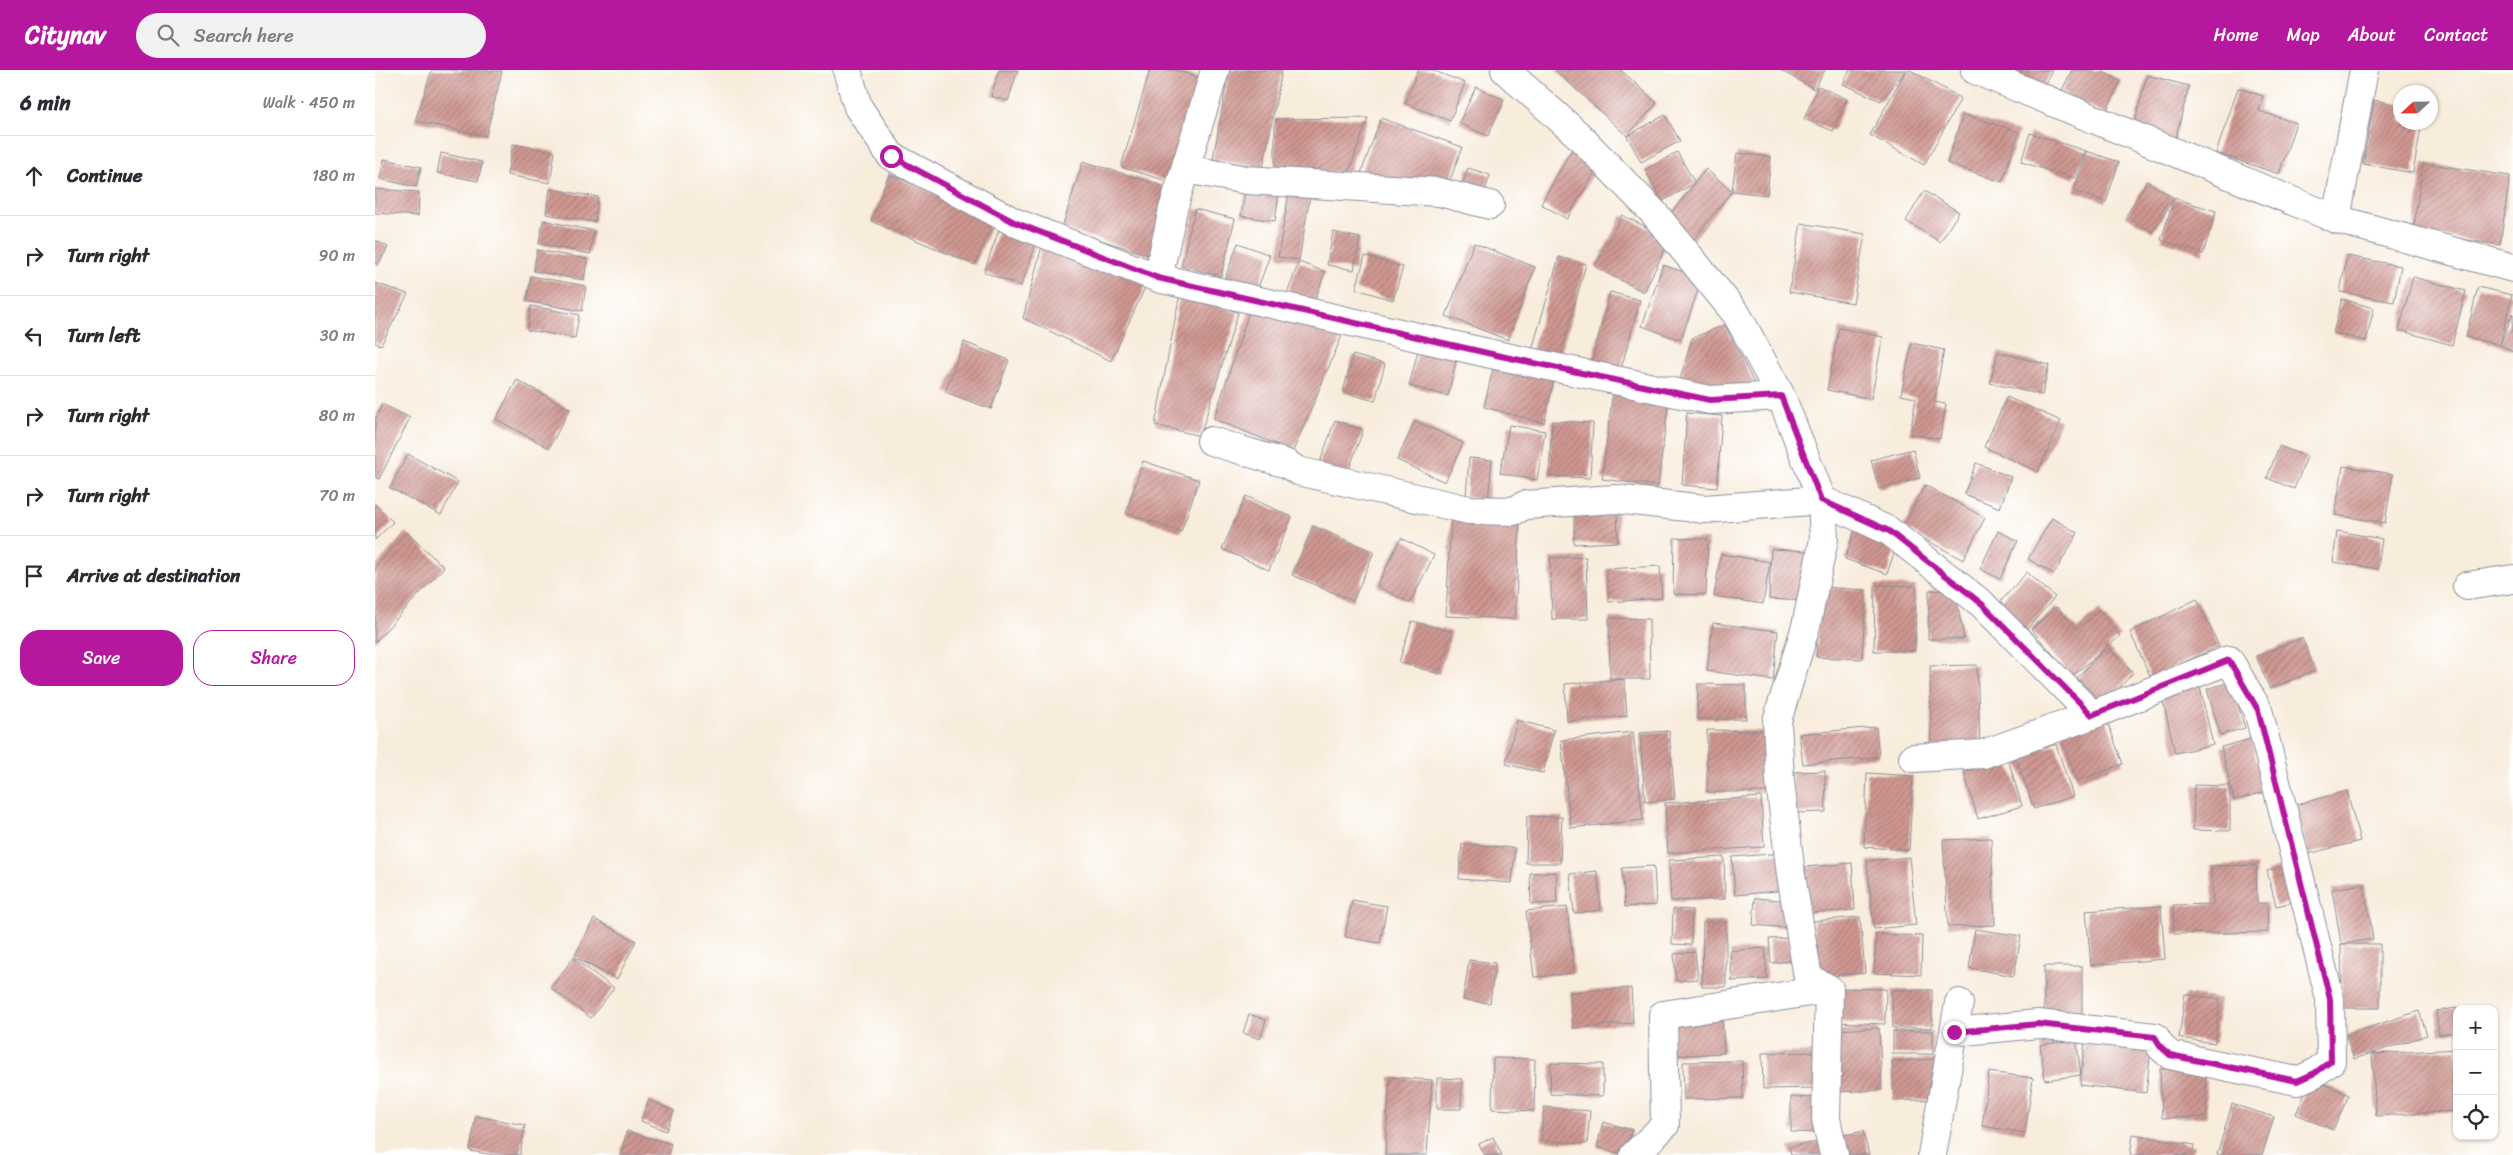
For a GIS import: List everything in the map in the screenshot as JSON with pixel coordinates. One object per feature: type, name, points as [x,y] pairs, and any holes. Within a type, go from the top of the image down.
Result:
[{"type":"street","points":[[847,70],[858,107],[891,156],[1014,222],[1158,278],[1496,355],[1710,400],[1781,396]]},
{"type":"street","points":[[1158,278],[1185,169],[1215,70]]},
{"type":"street","points":[[1505,70],[1577,134],[1654,213],[1737,315],[1781,396],[1821,500],[1824,539],[1805,626],[1777,721],[1782,800],[1791,875],[1808,978],[1829,989]]},
{"type":"street","points":[[1975,70],[2336,219],[2513,268]]},
{"type":"street","points":[[2336,219],[2364,70]]},
{"type":"street","points":[[1185,169],[1247,180],[1439,192],[1490,204]]},
{"type":"street","points":[[1211,441],[1287,464],[1298,471],[1469,510],[1514,511],[1525,505],[1615,499],[1705,509],[1821,500],[1889,531],[1982,604],[2092,715]]},
{"type":"street","points":[[2467,586],[2513,579]]},
{"type":"street","points":[[1913,758],[1983,754],[2092,715],[2229,660],[2258,710],[2330,999],[2331,1061],[2315,1073],[2297,1081],[2170,1055],[2161,1047],[2155,1037],[2038,1024],[1954,1032]]},
{"type":"street","points":[[1634,1155],[1665,1126],[1663,1015],[1829,989]]},
{"type":"street","points":[[1829,989],[1827,1119],[1834,1155]]},
{"type":"street","points":[[1932,1155],[1959,1003]]},
{"type":"building","points":[[432,70],[502,71],[486,136],[415,121]]},
{"type":"building","points":[[999,70],[1018,70],[1008,101],[991,96]]},
{"type":"building","points":[[1150,70],[1175,70],[1204,79],[1174,183],[1121,167]]},
{"type":"building","points":[[1229,70],[1282,70],[1263,168],[1213,159]]},
{"type":"building","points":[[1418,70],[1432,70],[1465,83],[1450,121],[1405,103]]},
{"type":"building","points":[[1555,70],[1621,70],[1657,103],[1627,136]]},
{"type":"building","points":[[1780,70],[1825,70],[1814,89]]},
{"type":"building","points":[[1850,70],[1906,70],[1881,101],[1843,84]]},
{"type":"building","points":[[1906,70],[1910,70],[1961,98],[1924,165],[1870,135]]},
{"type":"building","points":[[2000,70],[2052,70],[2041,91]]},
{"type":"building","points":[[2072,70],[2100,70],[2121,81],[2105,114],[2061,92]]},
{"type":"building","points":[[2147,75],[2189,86],[2174,144],[2132,132]]},
{"type":"building","points":[[1818,86],[1847,99],[1833,131],[1804,119]]},
{"type":"building","points":[[1476,87],[1504,100],[1488,136],[1459,123]]},
{"type":"building","points":[[2238,88],[2263,96],[2259,111],[2296,123],[2279,174],[2216,153]]},
{"type":"building","points":[[2374,100],[2393,104],[2393,130],[2421,130],[2413,173],[2363,164]]},
{"type":"building","points":[[1963,114],[2019,132],[2002,182],[1947,163]]},
{"type":"building","points":[[1665,115],[1680,141],[1641,162],[1627,136]]},
{"type":"building","points":[[1368,118],[1349,172],[1275,172],[1275,119]]},
{"type":"building","points":[[1381,118],[1462,147],[1448,186],[1360,176]]},
{"type":"building","points":[[2030,133],[2086,151],[2074,178],[2021,162]]},
{"type":"building","points":[[513,144],[555,152],[550,183],[507,175]]},
{"type":"building","points":[[1573,147],[1600,163],[1567,219],[1541,204]]},
{"type":"building","points":[[2086,151],[2119,162],[2106,202],[2074,191]]},
{"type":"building","points":[[1677,152],[1695,183],[1663,201],[1645,170]]},
{"type":"building","points":[[441,153],[482,162],[478,181],[437,173]]},
{"type":"building","points":[[1737,153],[1771,157],[1767,195],[1732,191]]},
{"type":"building","points":[[384,159],[421,167],[416,187],[380,179]]},
{"type":"building","points":[[1083,161],[1172,189],[1152,256],[1062,228]]},
{"type":"building","points":[[2423,163],[2510,176],[2500,245],[2413,232]]},
{"type":"building","points":[[1468,168],[1490,175],[1483,197],[1461,189]]},
{"type":"building","points":[[1706,169],[1732,191],[1692,242],[1665,221]]},
{"type":"building","points":[[889,174],[994,218],[975,265],[871,221]]},
{"type":"building","points":[[1247,180],[1280,186],[1275,221],[1241,216]]},
{"type":"building","points":[[2147,181],[2174,198],[2153,232],[2126,216]]},
{"type":"building","points":[[375,189],[419,192],[418,216],[375,213]]},
{"type":"building","points":[[550,189],[598,197],[595,222],[546,214]]},
{"type":"building","points":[[1924,191],[1959,212],[1940,242],[1906,221]]},
{"type":"building","points":[[1289,192],[1310,196],[1299,260],[1278,257]]},
{"type":"building","points":[[2174,198],[2216,211],[2203,254],[2161,240]]},
{"type":"building","points":[[1195,209],[1235,219],[1221,276],[1181,266]]},
{"type":"building","points":[[1622,215],[1670,239],[1644,292],[1595,267]]},
{"type":"building","points":[[543,220],[594,231],[590,254],[539,244]]},
{"type":"building","points":[[1801,223],[1865,234],[1853,303],[1789,292]]},
{"type":"building","points":[[1001,224],[1038,238],[1021,286],[984,272]]},
{"type":"building","points":[[1333,232],[1360,238],[1354,270],[1327,265]]},
{"type":"building","points":[[375,240],[388,247],[378,265],[375,263]]},
{"type":"building","points":[[1238,243],[1270,255],[1255,296],[1223,284]]},
{"type":"building","points":[[1474,243],[1535,267],[1508,340],[1446,316]]},
{"type":"building","points":[[1042,246],[1149,279],[1111,361],[1023,318]]},
{"type":"building","points":[[537,250],[587,259],[584,280],[534,271]]},
{"type":"building","points":[[1365,256],[1403,267],[1393,300],[1356,289]]},
{"type":"building","points":[[2347,256],[2401,266],[2394,302],[2340,292]]},
{"type":"building","points":[[1559,257],[1586,264],[1560,357],[1532,350]]},
{"type":"building","points":[[1299,262],[1325,272],[1314,303],[1287,294]]},
{"type":"building","points":[[1663,265],[1702,278],[1681,340],[1642,326]]},
{"type":"building","points":[[531,276],[586,286],[582,311],[527,301]]},
{"type":"building","points":[[2413,277],[2466,291],[2452,345],[2399,330]]},
{"type":"building","points":[[375,283],[408,294],[381,345],[375,343]]},
{"type":"building","points":[[2478,287],[2512,295],[2500,345],[2466,337]]},
{"type":"building","points":[[1181,288],[1238,313],[1200,436],[1155,425]]},
{"type":"building","points":[[1610,292],[1640,300],[1621,369],[1592,361]]},
{"type":"building","points":[[2342,299],[2374,308],[2366,341],[2333,333]]},
{"type":"building","points":[[531,306],[579,315],[575,338],[527,330]]},
{"type":"building","points":[[1250,309],[1346,326],[1293,451],[1214,419]]},
{"type":"building","points":[[2513,313],[2513,351],[2500,345]]},
{"type":"building","points":[[1725,325],[1757,389],[1679,383],[1692,338]]},
{"type":"building","points":[[1839,328],[1883,337],[1871,399],[1827,390]]},
{"type":"building","points":[[964,342],[1009,360],[991,409],[945,392]]},
{"type":"building","points":[[1420,343],[1458,352],[1448,396],[1409,386]]},
{"type":"building","points":[[1912,343],[1944,350],[1934,402],[1946,404],[1940,439],[1910,434],[1916,398],[1901,395]]},
{"type":"building","points":[[1998,352],[2049,365],[2042,395],[1990,383]]},
{"type":"building","points":[[1353,355],[1385,364],[1375,401],[1343,392]]},
{"type":"building","points":[[1495,360],[1555,375],[1544,423],[1484,407]]},
{"type":"building","points":[[517,380],[570,409],[549,448],[496,419]]},
{"type":"building","points":[[1613,390],[1669,397],[1658,486],[1602,479]]},
{"type":"building","points":[[2007,397],[2061,421],[2038,472],[1984,447]]},
{"type":"building","points":[[382,404],[410,418],[379,479],[375,477],[375,420]]},
{"type":"building","points":[[1687,413],[1722,416],[1717,488],[1682,485]]},
{"type":"building","points":[[1335,420],[1363,430],[1347,475],[1319,465]]},
{"type":"building","points":[[1415,421],[1463,443],[1445,482],[1397,460]]},
{"type":"building","points":[[1552,421],[1593,423],[1590,478],[1549,476]]},
{"type":"building","points":[[1509,425],[1545,431],[1537,480],[1500,473]]},
{"type":"building","points":[[2279,446],[2307,457],[2294,489],[2267,478]]},
{"type":"building","points":[[1913,449],[1920,478],[1879,489],[1871,460]]},
{"type":"building","points":[[408,454],[458,482],[441,515],[390,488]]},
{"type":"building","points":[[1469,458],[1492,460],[1488,500],[1466,497]]},
{"type":"building","points":[[1143,461],[1199,480],[1181,532],[1126,513]]},
{"type":"building","points":[[1976,463],[2011,477],[2000,508],[1964,494]]},
{"type":"building","points":[[2343,466],[2393,474],[2385,523],[2335,515]]},
{"type":"building","points":[[1925,485],[1985,518],[1963,560],[1903,527]]},
{"type":"building","points":[[1246,496],[1292,517],[1269,570],[1222,549]]},
{"type":"building","points":[[375,504],[393,522],[375,540]]},
{"type":"building","points":[[1617,505],[1618,542],[1574,544],[1574,509]]},
{"type":"building","points":[[1451,515],[1520,519],[1515,619],[1446,616]]},
{"type":"building","points":[[2052,518],[2078,533],[2054,574],[2028,559]]},
{"type":"building","points":[[1313,526],[1374,552],[1353,601],[1292,575]]},
{"type":"building","points":[[1855,529],[1897,544],[1887,574],[1845,559]]},
{"type":"building","points":[[1998,531],[2018,541],[2000,579],[1980,569]]},
{"type":"building","points":[[2337,531],[2382,539],[2378,569],[2333,562]]},
{"type":"building","points":[[406,532],[444,567],[375,642],[375,567]]},
{"type":"building","points":[[1401,538],[1434,555],[1410,603],[1377,586]]},
{"type":"building","points":[[1674,538],[1708,539],[1706,595],[1673,594]]},
{"type":"building","points":[[1771,549],[1808,551],[1805,601],[1769,599]]},
{"type":"building","points":[[1721,554],[1770,562],[1763,604],[1714,596]]},
{"type":"building","points":[[1586,557],[1588,619],[1552,619],[1550,558]]},
{"type":"building","points":[[1660,566],[1662,598],[1609,602],[1606,569]]},
{"type":"building","points":[[2027,572],[2055,597],[2022,635],[1993,610]]},
{"type":"building","points":[[1875,585],[1916,586],[1915,651],[1874,651]]},
{"type":"building","points":[[1820,587],[1866,590],[1862,659],[1816,657]]},
{"type":"building","points":[[1929,590],[1955,591],[1964,639],[1928,639]]},
{"type":"building","points":[[2197,599],[2219,646],[2151,678],[2130,632]]},
{"type":"building","points":[[2057,607],[2077,629],[2099,610],[2120,636],[2107,647],[2133,673],[2104,704],[2077,678],[2105,649],[2072,676],[2031,629]]},
{"type":"building","points":[[1609,618],[1649,619],[1650,679],[1610,679]]},
{"type":"building","points":[[1412,621],[1452,632],[1439,674],[1399,662]]},
{"type":"building","points":[[1713,623],[1778,631],[1773,680],[1707,671]]},
{"type":"building","points":[[2302,638],[2315,670],[2270,689],[2256,656]]},
{"type":"building","points":[[1977,665],[1980,746],[1931,747],[1930,666]]},
{"type":"building","points":[[1624,679],[1627,716],[1567,721],[1565,684]]},
{"type":"building","points":[[2231,682],[2245,728],[2220,735],[2207,689]]},
{"type":"building","points":[[2199,683],[2213,745],[2175,753],[2161,692]]},
{"type":"building","points":[[1698,684],[1746,685],[1746,719],[1697,719]]},
{"type":"building","points":[[2106,718],[2123,764],[2077,781],[2060,734]]},
{"type":"building","points":[[1517,720],[1554,730],[1543,773],[1506,764]]},
{"type":"building","points":[[1876,727],[1879,757],[1803,764],[1799,734]]},
{"type":"building","points":[[1707,730],[1768,731],[1768,792],[1707,792]]},
{"type":"building","points":[[1669,731],[1675,799],[1645,802],[1640,733]]},
{"type":"building","points":[[1633,732],[1643,820],[1571,828],[1561,740]]},
{"type":"building","points":[[2251,739],[2265,792],[2234,800],[2221,747]]},
{"type":"building","points":[[2056,744],[2073,796],[2034,809],[2016,758]]},
{"type":"building","points":[[2008,759],[2022,806],[1978,819],[1964,772]]},
{"type":"building","points":[[1825,771],[1826,812],[1793,813],[1792,772]]},
{"type":"building","points":[[1867,773],[1913,776],[1909,850],[1864,847]]},
{"type":"building","points":[[2194,785],[2230,786],[2230,831],[2193,830]]},
{"type":"building","points":[[2347,791],[2360,841],[2308,854],[2295,805]]},
{"type":"building","points":[[1761,797],[1764,847],[1668,853],[1665,803]]},
{"type":"building","points":[[1527,816],[1562,817],[1560,863],[1526,863]]},
{"type":"building","points":[[1991,838],[1995,925],[1948,927],[1943,840]]},
{"type":"building","points":[[1462,844],[1515,848],[1512,883],[1459,879]]},
{"type":"building","points":[[1784,853],[1787,890],[1735,895],[1732,857]]},
{"type":"building","points":[[1724,857],[1725,899],[1671,901],[1669,860]]},
{"type":"building","points":[[1909,857],[1916,925],[1874,929],[1867,861]]},
{"type":"building","points":[[1852,863],[1855,910],[1808,913],[1805,867]]},
{"type":"building","points":[[2256,865],[2257,903],[2267,903],[2268,932],[2174,934],[2173,905],[2213,904],[2211,866]]},
{"type":"building","points":[[1654,866],[1656,905],[1625,907],[1622,868]]},
{"type":"building","points":[[2286,866],[2294,902],[2276,906],[2267,871]]},
{"type":"building","points":[[1597,871],[1601,910],[1574,913],[1570,874]]},
{"type":"building","points":[[1556,872],[1557,903],[1531,904],[1530,873]]},
{"type":"building","points":[[2364,884],[2373,939],[2341,944],[2332,889]]},
{"type":"building","points":[[1755,898],[1791,901],[1789,928],[1753,925]]},
{"type":"building","points":[[1352,900],[1387,906],[1380,943],[1345,937]]},
{"type":"building","points":[[2161,906],[2165,959],[2091,965],[2086,911]]},
{"type":"building","points":[[1567,907],[1574,973],[1534,977],[1526,911]]},
{"type":"building","points":[[1673,909],[1692,910],[1691,945],[1672,944]]},
{"type":"building","points":[[1860,917],[1865,973],[1819,977],[1813,921]]},
{"type":"building","points":[[594,919],[636,941],[617,979],[574,957]]},
{"type":"building","points":[[1703,922],[1726,922],[1726,987],[1702,987]]},
{"type":"building","points":[[1975,929],[2021,936],[2014,976],[1969,968]]},
{"type":"building","points":[[1876,934],[1922,936],[1921,975],[1874,973]]},
{"type":"building","points":[[1789,938],[1791,961],[1771,963],[1769,939]]},
{"type":"building","points":[[2341,944],[2380,944],[2380,1008],[2342,1008]]},
{"type":"building","points":[[1765,948],[1767,979],[1732,981],[1730,951]]},
{"type":"building","points":[[1695,952],[1698,979],[1676,981],[1674,954]]},
{"type":"building","points":[[573,958],[614,988],[591,1018],[551,988]]},
{"type":"building","points":[[1469,960],[1495,963],[1490,1003],[1463,1000]]},
{"type":"building","points":[[2044,966],[2082,966],[2082,1015],[2044,1015]]},
{"type":"building","points":[[1631,988],[1633,1023],[1573,1028],[1570,992]]},
{"type":"building","points":[[1838,988],[1886,989],[1885,1024],[1836,1022]]},
{"type":"building","points":[[1892,990],[1932,990],[1932,1028],[1893,1028]]},
{"type":"building","points":[[2185,994],[2220,999],[2215,1043],[2179,1038]]},
{"type":"building","points":[[2453,1009],[2453,1033],[2439,1035],[2436,1011]]},
{"type":"building","points":[[2419,1011],[2427,1035],[2354,1059],[2346,1035]]},
{"type":"building","points":[[1249,1014],[1266,1020],[1260,1039],[1243,1033]]},
{"type":"building","points":[[1722,1015],[1724,1053],[1669,1056],[1666,1019]]},
{"type":"building","points":[[1879,1028],[1882,1090],[1836,1092],[1834,1030]]},
{"type":"building","points":[[1893,1031],[1933,1031],[1933,1054],[1893,1054]]},
{"type":"building","points":[[2076,1039],[2081,1075],[2045,1080],[2040,1045]]},
{"type":"building","points":[[2085,1041],[2151,1049],[2146,1093],[2080,1085]]},
{"type":"building","points":[[2453,1049],[2453,1111],[2376,1116],[2372,1054]]},
{"type":"building","points":[[1821,1052],[1821,1088],[1763,1089],[1762,1053]]},
{"type":"building","points":[[1493,1058],[1535,1059],[1534,1111],[1492,1109]]},
{"type":"building","points":[[1937,1059],[1939,1099],[1894,1101],[1892,1061]]},
{"type":"building","points":[[1742,1061],[1743,1098],[1684,1099],[1683,1062]]},
{"type":"building","points":[[1551,1063],[1603,1064],[1603,1096],[1550,1094]]},
{"type":"building","points":[[2205,1068],[2207,1117],[2162,1118],[2160,1069]]},
{"type":"building","points":[[1989,1072],[2033,1078],[2025,1133],[1982,1126]]},
{"type":"building","points":[[1390,1077],[1432,1080],[1427,1155],[1385,1155]]},
{"type":"building","points":[[1437,1078],[1462,1079],[1461,1109],[1437,1109]]},
{"type":"building","points":[[2311,1078],[2349,1095],[2333,1130],[2296,1114]]},
{"type":"building","points":[[1791,1097],[1823,1098],[1823,1133],[1791,1132]]},
{"type":"building","points":[[649,1100],[674,1111],[666,1131],[641,1121]]},
{"type":"building","points":[[2232,1104],[2274,1117],[2262,1155],[2217,1155]]},
{"type":"building","points":[[1544,1107],[1590,1111],[1587,1144],[1541,1140]]},
{"type":"building","points":[[476,1116],[525,1125],[520,1155],[493,1155],[470,1151]]},
{"type":"building","points":[[1603,1122],[1632,1130],[1625,1155],[1597,1147]]},
{"type":"building","points":[[627,1131],[671,1144],[668,1155],[620,1155]]},
{"type":"building","points":[[1863,1131],[1869,1155],[1837,1155],[1833,1138]]},
{"type":"building","points":[[2133,1134],[2194,1145],[2192,1155],[2130,1155]]},
{"type":"building","points":[[1493,1137],[1502,1155],[1485,1155],[1479,1144]]},
{"type":"building","points":[[1824,1141],[1827,1155],[1791,1155],[1789,1147]]},
{"type":"route","points":[[891,156],[1014,222],[1158,278],[1496,355],[1710,400],[1781,396],[1821,500],[1889,531],[1982,604],[2092,715],[2229,660],[2258,710],[2330,999],[2331,1061],[2315,1073],[2297,1081],[2170,1055],[2161,1047],[2155,1037],[2038,1024],[1954,1032]]}]
